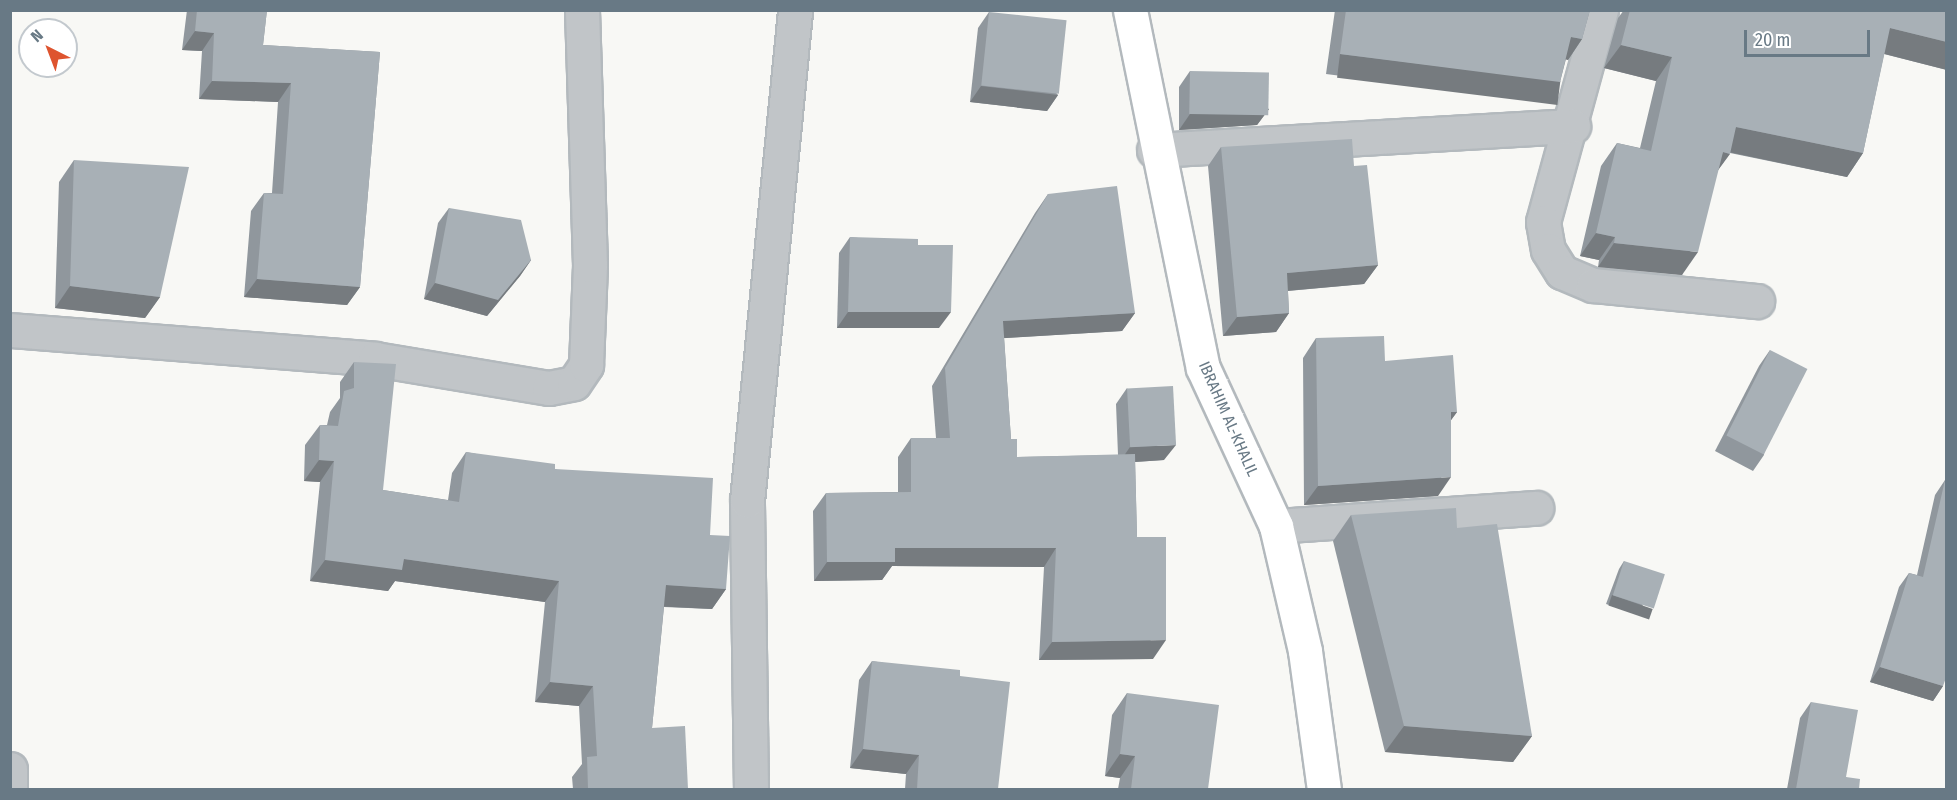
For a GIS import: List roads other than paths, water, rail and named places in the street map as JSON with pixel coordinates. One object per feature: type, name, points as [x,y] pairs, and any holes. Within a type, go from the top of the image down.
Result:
[{"type":"street","points":[[10,330],[375,359],[549,388],[574,383],[586,365],[590,265],[582,10]]},
{"type":"street","points":[[751,789],[747,501],[795,10]]},
{"type":"street","name":"IBRAHIM AL-KHALIL","points":[[1130,10],[1154,150],[1203,368],[1276,526],[1305,651],[1324,789]]},
{"type":"street","points":[[1601,10],[1573,126],[1543,222],[1548,250],[1562,272],[1593,285],[1757,302]]},
{"type":"street","points":[[1154,150],[1573,126]]},
{"type":"street","points":[[1276,526],[1536,507]]},
{"type":"street","points":[[10,769],[10,786]]}]
